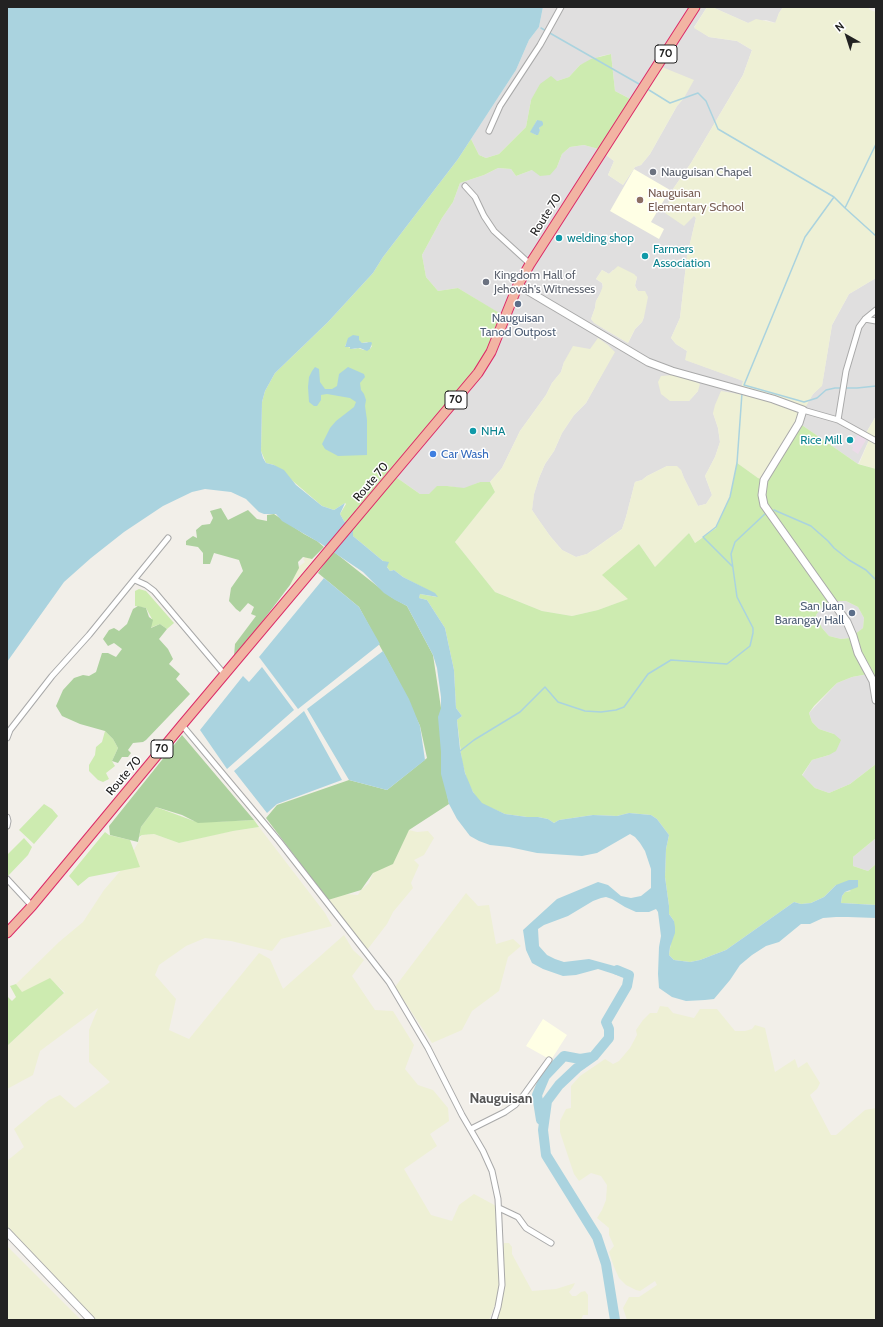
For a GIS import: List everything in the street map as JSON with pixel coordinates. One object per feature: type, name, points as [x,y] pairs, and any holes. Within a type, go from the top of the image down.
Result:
[{"type":"highway","name":"Route 70","points":[[7,933],[32,906],[478,373],[491,352],[518,286],[530,264],[695,7]]},
{"type":"street","points":[[489,131],[500,106],[561,7]]},
{"type":"street","points":[[465,186],[475,197],[484,216],[494,231],[530,264]]},
{"type":"street","points":[[518,286],[648,362],[672,371],[773,399],[803,410],[838,420],[876,440]]},
{"type":"street","points":[[838,420],[846,371],[859,326],[876,310]]},
{"type":"street","points":[[865,319],[876,321]]},
{"type":"street","points":[[803,410],[800,423],[764,480],[762,487],[764,505],[847,622],[858,653],[873,681],[876,700]]},
{"type":"street","points":[[7,738],[10,730],[52,676],[89,635],[168,538]]},
{"type":"street","points":[[135,580],[154,591],[225,674]]},
{"type":"street","points":[[182,725],[279,841],[389,982],[428,1048],[471,1129],[492,1171],[497,1193],[502,1285],[494,1320]]},
{"type":"street","points":[[7,817],[7,826]]},
{"type":"street","points":[[7,879],[32,906]]},
{"type":"street","points":[[471,1129],[505,1112],[515,1105],[549,1060]]},
{"type":"street","points":[[498,1208],[518,1217],[526,1228],[551,1243]]},
{"type":"street","points":[[7,1232],[91,1320]]},
{"type":"shaded area","points":[[543,7],[707,7],[694,27],[709,37],[737,41],[752,50],[743,75],[691,163],[673,189],[696,218],[687,256],[680,318],[671,338],[676,344],[687,351],[686,360],[744,381],[739,394],[713,413],[718,428],[720,442],[715,457],[705,476],[712,495],[706,504],[698,506],[681,470],[667,466],[642,480],[635,482],[622,529],[587,554],[576,557],[562,550],[537,518],[532,510],[534,494],[545,464],[554,451],[562,433],[574,415],[586,403],[614,352],[590,349],[564,362],[561,372],[520,431],[502,468],[490,482],[480,482],[464,489],[448,486],[429,494],[420,494],[393,475],[505,317],[458,288],[438,291],[426,277],[422,255],[442,218],[453,202],[460,183],[484,175],[498,168],[511,169],[516,176],[532,170],[557,167],[562,154],[570,147],[584,145],[602,150],[634,101],[615,91],[611,54],[601,56],[580,65],[569,77],[557,81],[531,100],[526,127],[499,154],[486,158],[479,155],[471,139],[516,70],[529,40],[539,27]],"holes":[[[684,98],[677,106],[650,154],[641,165],[635,167],[623,185],[608,175],[614,161],[606,155]],[[602,270],[609,274],[613,270],[637,277],[635,286],[638,291],[642,292],[644,317],[642,322],[635,329],[628,343],[604,329],[591,319],[596,301],[603,289],[602,283],[596,279]],[[698,391],[689,401],[670,401]]]},
{"type":"shaded area","points":[[707,7],[712,7],[748,23],[756,19],[775,23],[783,7],[868,7],[870,10],[876,12],[876,278],[849,294],[832,325],[822,386],[813,394],[764,480],[758,478],[738,464],[730,497],[716,527],[695,543],[689,533],[655,567],[639,544],[629,599],[598,610],[572,616],[542,611],[495,592],[455,542],[495,492],[490,482],[502,468],[520,431],[561,372],[564,362],[573,346],[590,349],[598,338],[615,352],[586,403],[574,415],[562,433],[554,451],[545,464],[534,494],[532,510],[562,550],[576,557],[587,554],[622,529],[635,482],[642,480],[667,466],[677,466],[681,470],[698,506],[706,504],[712,495],[705,476],[715,457],[720,442],[718,428],[713,413],[715,405],[721,391],[739,394],[743,381],[685,360],[687,351],[676,344],[671,338],[680,318],[687,256],[696,218],[694,216],[684,226],[665,213],[673,189],[691,163],[743,75],[752,50],[737,41],[709,37],[694,28]]},
{"type":"shaded area","points":[[712,7],[783,7],[779,13],[776,23],[766,20],[748,23]]},
{"type":"shaded area","points":[[662,67],[694,80],[684,98],[677,106],[650,154],[641,165],[635,167],[623,185],[608,175],[614,161],[606,155]]},
{"type":"shaded area","name":"Nauguisan Elementary School","points":[[634,169],[670,190],[651,222],[664,229],[659,239],[610,211]]},
{"type":"shaded area","points":[[618,266],[637,277],[635,285],[636,288],[638,291],[645,291],[648,297],[642,322],[635,329],[628,343],[594,323],[591,319],[596,301],[603,286],[602,283],[596,279],[602,270],[609,274]]},
{"type":"shaded area","points":[[876,278],[876,416],[866,433],[869,440],[858,464],[799,423],[803,410],[813,394],[822,385],[832,325],[849,294]]},
{"type":"shaded area","points":[[673,375],[687,378],[700,384],[698,391],[689,401],[670,401],[661,394],[658,382],[661,376]]},
{"type":"shaded area","points":[[876,416],[876,469],[859,464],[869,440],[866,433]]},
{"type":"shaded area","points":[[858,433],[867,438],[858,454],[852,450],[853,447],[851,446]]},
{"type":"shaded area","points":[[306,557],[313,560],[292,586],[290,585],[298,567],[305,562],[303,559]]},
{"type":"shaded area","points":[[834,601],[846,601],[858,607],[864,618],[863,628],[851,638],[841,639],[829,636],[822,628],[816,615],[823,606]]},
{"type":"shaded area","points":[[868,674],[876,681],[876,764],[850,784],[829,793],[815,788],[802,776],[812,760],[829,755],[834,734],[819,729],[812,722],[809,713],[837,683],[852,677]]},
{"type":"shaded area","points":[[259,827],[325,913],[332,926],[281,939],[272,951],[231,941],[205,938],[186,946],[159,965],[155,975],[176,999],[169,1030],[189,1039],[259,953],[270,959],[283,989],[344,935],[353,950],[364,960],[352,976],[375,1010],[393,1011],[414,1045],[405,1069],[418,1085],[433,1090],[448,1108],[449,1121],[430,1134],[437,1146],[404,1169],[431,1215],[452,1221],[459,1205],[474,1194],[498,1207],[501,1290],[489,1320],[96,1320],[7,1226],[7,1161],[24,1147],[14,1129],[49,1100],[60,1095],[75,1108],[110,1082],[89,1062],[89,1030],[98,1008],[40,1051],[33,1075],[7,1089],[7,1046],[65,992],[50,980],[21,993],[16,984],[59,942],[83,922],[104,890],[127,863],[142,835],[154,834],[179,843],[226,832]]},
{"type":"shaded area","points":[[409,830],[417,832],[428,831],[434,838],[424,855],[414,860],[419,865],[411,883],[413,888],[393,912],[387,924],[367,950],[328,900],[344,894],[358,895],[369,883],[373,873],[393,858]]},
{"type":"shaded area","points":[[876,838],[876,864],[868,871],[853,866],[853,857]]},
{"type":"shaded area","points":[[466,893],[478,906],[489,905],[496,944],[513,939],[521,946],[508,957],[499,991],[472,1011],[462,1030],[432,1043],[395,987]]},
{"type":"shaded area","points":[[660,1006],[668,1007],[673,1013],[694,1018],[700,1009],[717,1009],[735,1031],[752,1029],[755,1025],[765,1028],[775,1072],[795,1059],[798,1068],[807,1062],[820,1083],[817,1089],[810,1095],[831,1135],[836,1135],[865,1110],[876,1108],[876,1320],[627,1320],[623,1308],[629,1297],[639,1297],[657,1285],[655,1281],[640,1291],[626,1285],[619,1278],[609,1252],[614,1246],[609,1235],[609,1228],[597,1218],[606,1200],[607,1185],[601,1176],[591,1173],[579,1181],[574,1174],[560,1132],[560,1121],[566,1109],[571,1108],[571,1086],[580,1076],[605,1059],[613,1064],[619,1061],[630,1048],[637,1035],[636,1030],[643,1020],[650,1013],[657,1013]]},
{"type":"shaded area","points":[[543,1019],[567,1035],[551,1060],[526,1046]]},
{"type":"shaded area","points":[[504,1243],[509,1243],[512,1247],[512,1254],[532,1291],[556,1289],[575,1283],[569,1292],[572,1296],[576,1296],[585,1291],[588,1295],[588,1315],[583,1315],[581,1320],[495,1320],[504,1283]]},
{"type":"shaded area","points":[[7,1246],[81,1320],[7,1320]]},
{"type":"green space","points":[[611,54],[615,91],[634,101],[602,150],[584,145],[570,147],[562,154],[557,167],[550,175],[540,176],[532,170],[516,176],[511,169],[498,168],[484,175],[460,183],[453,202],[442,218],[422,255],[426,277],[438,291],[458,288],[506,317],[491,352],[393,475],[420,494],[429,494],[437,486],[464,488],[480,482],[490,482],[495,492],[455,542],[495,592],[542,611],[572,616],[598,610],[628,599],[602,575],[639,544],[655,567],[689,533],[695,543],[716,528],[730,497],[737,463],[758,478],[764,480],[799,423],[858,464],[876,469],[876,681],[868,674],[852,677],[837,683],[814,706],[809,713],[812,722],[819,729],[834,734],[841,740],[836,751],[829,755],[812,760],[802,775],[815,788],[829,793],[850,784],[876,764],[876,838],[853,857],[853,866],[868,871],[876,864],[876,905],[841,903],[842,896],[845,892],[851,891],[836,885],[824,897],[811,903],[801,904],[794,902],[726,950],[700,960],[690,962],[674,960],[669,955],[674,921],[669,914],[665,877],[666,849],[669,835],[657,819],[651,815],[629,813],[617,816],[593,815],[559,820],[554,823],[548,819],[538,817],[505,814],[482,804],[477,799],[468,783],[462,762],[457,720],[462,716],[456,708],[454,670],[445,628],[427,600],[419,598],[420,594],[437,597],[394,570],[390,571],[383,561],[353,536],[353,530],[344,521],[340,514],[346,504],[345,503],[334,510],[322,506],[274,465],[266,463],[261,451],[262,402],[265,391],[275,373],[328,322],[373,273],[383,257],[458,159],[471,139],[479,155],[486,158],[499,154],[526,127],[531,100],[540,84],[551,76],[557,81],[569,77],[580,65],[591,59]],"holes":[[[537,120],[542,125],[536,135],[531,132]],[[350,337],[362,343],[367,342],[372,346],[370,349],[364,350],[345,346]],[[834,601],[846,601],[858,607],[864,618],[863,628],[850,638],[841,639],[829,636],[822,628],[816,615],[823,606]]]},
{"type":"green space","points":[[221,508],[228,520],[248,510],[257,519],[267,521],[267,515],[274,514],[324,547],[312,559],[303,557],[298,562],[299,568],[290,585],[258,627],[256,633],[234,656],[235,644],[256,616],[251,614],[254,607],[248,603],[240,612],[229,601],[231,588],[243,571],[239,560],[214,553],[210,564],[203,564],[203,553],[198,547],[186,545],[186,541],[193,536],[197,538],[196,530],[202,525],[210,524],[213,518],[210,511]]},
{"type":"green space","points":[[333,551],[391,597],[407,606],[433,655],[441,708],[441,763],[449,804],[409,830],[393,864],[373,873],[361,890],[328,900],[266,818],[277,805],[349,780],[387,790],[427,758],[420,726],[397,678],[359,607],[318,573]]},
{"type":"green space","points":[[139,589],[146,591],[174,623],[167,629],[160,624],[150,628],[152,619],[146,608],[135,606],[135,591]]},
{"type":"green space","points":[[138,606],[146,608],[149,617],[153,620],[151,628],[160,624],[167,629],[159,639],[168,649],[173,659],[169,664],[180,674],[176,679],[190,694],[146,740],[143,742],[133,743],[128,750],[131,753],[128,757],[122,757],[118,763],[112,761],[118,748],[113,739],[105,731],[80,724],[62,716],[56,706],[63,690],[74,678],[83,675],[89,676],[96,672],[102,653],[108,653],[116,657],[122,649],[114,643],[108,646],[103,639],[109,630],[114,628],[119,631],[127,624],[133,609]]},
{"type":"green space","points":[[105,731],[113,739],[118,748],[112,761],[115,766],[106,773],[109,779],[103,782],[98,780],[89,771],[89,765],[95,755],[96,747],[102,742]]},
{"type":"green space","points":[[182,735],[254,820],[198,823],[182,815],[156,807],[141,827],[138,842],[110,835],[109,826]]},
{"type":"green space","points":[[44,804],[52,809],[58,816],[34,844],[19,830]]},
{"type":"green space","points":[[156,807],[194,821],[209,822],[254,820],[259,827],[179,843],[154,834],[142,835],[139,837],[141,827]]},
{"type":"green space","points":[[105,832],[109,835],[130,840],[140,867],[89,877],[78,886],[69,876]]},
{"type":"green space","points":[[24,838],[32,847],[28,855],[7,877],[7,855]]},
{"type":"green space","points":[[50,978],[64,993],[7,1046],[7,996],[12,1001],[16,997],[10,986],[16,984],[22,992]]},
{"type":"water","points":[[7,7],[543,7],[539,27],[529,40],[516,70],[458,159],[383,257],[373,273],[328,322],[275,373],[265,391],[262,402],[261,451],[263,458],[266,463],[284,470],[296,485],[322,506],[334,510],[345,503],[340,514],[344,521],[353,530],[353,536],[383,561],[389,562],[387,567],[390,571],[394,570],[403,577],[435,593],[438,597],[420,594],[419,598],[427,600],[445,628],[454,670],[456,708],[462,716],[457,720],[460,749],[465,773],[473,792],[482,803],[505,814],[538,817],[548,819],[554,823],[559,820],[593,815],[617,816],[629,813],[651,815],[657,819],[669,835],[666,849],[665,877],[669,914],[674,921],[675,927],[675,933],[669,955],[674,960],[690,962],[700,960],[726,950],[794,902],[801,904],[811,903],[824,897],[836,885],[849,880],[858,880],[858,887],[845,892],[842,896],[841,903],[876,905],[876,918],[823,918],[810,924],[801,924],[779,942],[766,946],[740,965],[714,999],[686,1001],[672,997],[659,988],[659,947],[661,936],[658,912],[656,909],[649,912],[636,912],[606,897],[593,901],[568,916],[544,925],[538,929],[539,946],[547,955],[564,962],[589,959],[618,967],[625,970],[629,975],[623,977],[598,969],[576,975],[563,976],[543,969],[532,963],[526,950],[523,930],[557,899],[598,882],[608,885],[621,896],[631,898],[641,896],[651,888],[651,869],[645,851],[640,843],[630,834],[597,853],[582,856],[537,853],[509,847],[490,845],[470,836],[457,819],[449,804],[441,774],[438,717],[441,708],[441,697],[437,668],[433,655],[407,606],[384,593],[363,572],[320,543],[282,521],[276,514],[264,514],[259,512],[246,499],[231,492],[205,489],[192,492],[163,506],[124,532],[64,582],[7,662]]},
{"type":"water","points":[[537,120],[542,121],[543,125],[539,128],[540,130],[538,135],[536,135],[530,132]]},
{"type":"water","points":[[353,335],[359,336],[359,340],[362,343],[371,342],[370,349],[367,351],[360,348],[350,349],[350,347],[345,347],[348,338]]},
{"type":"water","points":[[315,367],[319,369],[320,382],[325,389],[332,389],[337,386],[339,374],[348,367],[364,374],[365,377],[360,383],[361,390],[366,400],[367,455],[338,456],[325,449],[322,444],[330,428],[336,421],[354,407],[356,402],[350,398],[327,394],[321,395],[321,400],[317,406],[314,406],[309,402],[309,377]]},
{"type":"water","points":[[324,578],[359,607],[380,644],[298,709],[259,657]]},
{"type":"water","points":[[383,651],[409,699],[420,726],[425,760],[387,790],[349,780],[307,709]]},
{"type":"water","points":[[262,667],[294,710],[227,769],[200,730],[243,676],[249,682]]},
{"type":"water","points":[[304,711],[342,780],[277,804],[267,813],[234,771]]},
{"type":"waterway","points":[[541,28],[639,84]]},
{"type":"waterway","points":[[649,90],[670,103],[698,93],[706,101],[718,129],[834,197],[845,208]]},
{"type":"waterway","points":[[876,144],[845,208],[876,236]]},
{"type":"waterway","points":[[834,197],[805,237],[744,385],[804,402],[817,398],[826,390],[835,388],[876,386]]},
{"type":"waterway","points":[[733,567],[703,537],[716,527],[730,497],[737,463],[742,393]]},
{"type":"waterway","points":[[774,510],[811,526],[834,548],[849,560],[866,570],[876,580]]},
{"type":"waterway","points":[[460,751],[474,740],[520,712],[545,687],[558,702],[585,711],[601,712],[616,710],[624,707],[648,674],[671,660],[727,664],[750,646],[753,633],[753,628],[737,597],[731,554],[735,542],[767,512]]},
{"type":"waterway","points":[[615,1320],[606,1264],[597,1237],[546,1155],[543,1130],[547,1101],[559,1085],[577,1068],[594,1056],[609,1038],[609,1029],[606,1022],[627,986],[629,975],[617,970]]},
{"type":"waterway","points":[[541,1120],[537,1095],[545,1076],[564,1056],[580,1059],[592,1057]]},
{"type":"place","name":"Nauguisan Chapel","points":[[653,172]]},
{"type":"place","name":"Nauguisan Elementary School","points":[[640,200]]},
{"type":"place","name":"welding shop","points":[[559,238]]},
{"type":"place","name":"Farmers Association","points":[[645,256]]},
{"type":"place","name":"Kingdom Hall of Jehovah's Witnesses","points":[[486,282]]},
{"type":"place","name":"Nauguisan Tanod Outpost","points":[[518,304]]},
{"type":"place","name":"NHA","points":[[473,431]]},
{"type":"place","name":"Rice Mill","points":[[850,440]]},
{"type":"place","name":"Car Wash","points":[[433,454]]},
{"type":"place","name":"San Juan Barangay Hall","points":[[852,613]]},
{"type":"district","name":"Nauguisan","points":[[501,1099]]}]
